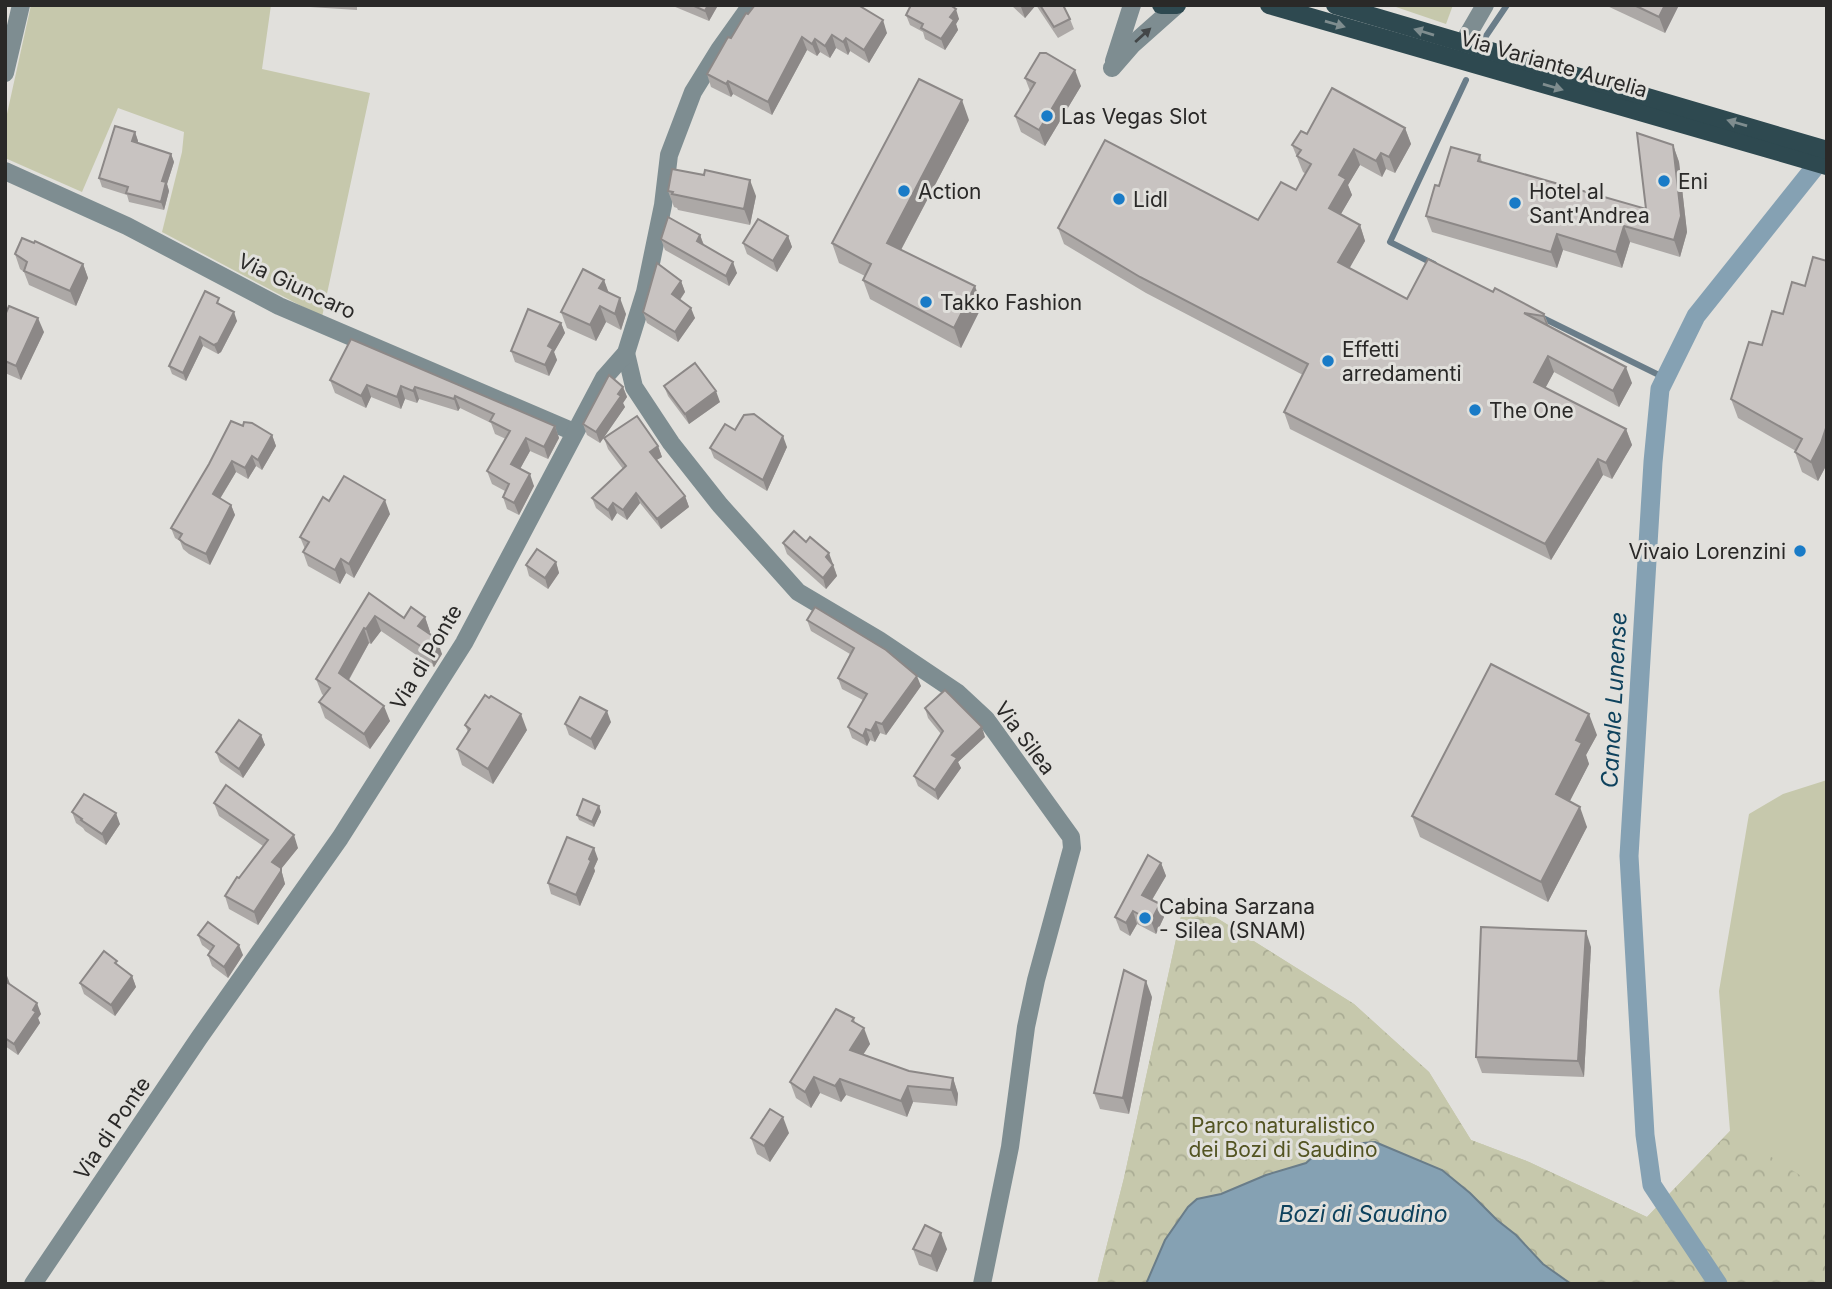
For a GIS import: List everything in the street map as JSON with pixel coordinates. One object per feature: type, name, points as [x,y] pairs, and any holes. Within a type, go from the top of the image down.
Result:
[{"type":"main road","points":[[1161,5],[1177,5]]},
{"type":"main road","name":"Via Variante Aurelia","points":[[1269,5],[1827,166]]},
{"type":"main road","name":"Via Variante Aurelia","points":[[1335,5],[1827,150]]},
{"type":"street","points":[[5,73],[21,5]]},
{"type":"street","name":"Via di Ponte","points":[[33,1284],[340,838],[464,643],[604,377],[626,353],[645,292],[661,218],[669,155],[693,92],[751,5]]},
{"type":"street","points":[[1132,5],[1112,68],[1177,5]]},
{"type":"street","name":"Via Variante Aurelia","points":[[1463,43],[1485,5]]},
{"type":"street","name":"Via Giuncaro","points":[[5,171],[127,226],[279,306],[574,432]]},
{"type":"street","name":"Via Silea","points":[[626,353],[634,387],[671,443],[720,505],[798,592],[879,640],[958,693],[986,719],[1071,837],[1072,848],[1036,979],[1026,1027],[1010,1147],[982,1284]]},
{"type":"green space","points":[[31,5],[271,5],[262,69],[370,93],[322,317],[162,232],[182,152],[184,132],[118,108],[82,192],[5,158],[5,123]]},
{"type":"green space","points":[[1453,5],[1446,24],[1396,7]]},
{"type":"green space","name":"Parco naturalistico dei Bozi di Saudino","points":[[1827,780],[1827,1267],[1097,1284],[1124,1178],[1185,898],[1354,1004],[1429,1072],[1471,1140],[1529,1162],[1647,1217],[1730,1131],[1719,991],[1749,814],[1783,794]]},
{"type":"green space","name":"Parco naturalistico dei Bozi di Saudino","points":[[1185,898],[1354,1004],[1429,1072],[1471,1140],[1529,1162],[1647,1217],[1730,1131],[1806,1179],[1827,1180],[1827,1284],[1097,1284],[1124,1178]]},
{"type":"water","name":"Bozi di Saudino","points":[[1375,1142],[1442,1170],[1516,1235],[1543,1264],[1571,1284],[1146,1284],[1165,1240],[1188,1207],[1197,1199],[1221,1194],[1266,1175],[1306,1163],[1316,1154],[1339,1145]]},
{"type":"building","points":[[692,5],[708,5],[705,11]]},
{"type":"building","points":[[755,5],[858,5],[883,20],[864,50],[846,38],[843,42],[832,35],[825,46],[815,39],[812,44],[802,37],[768,102],[728,81],[726,84],[707,74],[728,37],[731,38],[746,13]]},
{"type":"building","points":[[911,5],[950,5],[956,9],[950,17],[954,20],[941,39],[921,28],[923,24],[906,15]]},
{"type":"building","points":[[1040,5],[1063,5],[1070,19],[1054,27]]},
{"type":"building","points":[[1634,5],[1665,5],[1659,17]]},
{"type":"building","points":[[1040,53],[1046,53],[1075,70],[1039,130],[1015,116],[1035,83],[1025,78]]},
{"type":"building","points":[[919,79],[962,100],[887,243],[975,286],[954,328],[863,280],[871,264],[832,243]]},
{"type":"building","points":[[1332,88],[1405,128],[1389,157],[1381,153],[1376,161],[1354,149],[1339,175],[1346,179],[1329,208],[1360,225],[1338,262],[1407,299],[1428,259],[1493,292],[1495,288],[1544,314],[1524,313],[1626,367],[1613,391],[1548,356],[1534,382],[1626,429],[1606,463],[1598,459],[1545,544],[1284,412],[1308,364],[1140,277],[1058,228],[1105,140],[1258,220],[1281,182],[1296,190],[1311,164],[1297,156],[1301,150],[1292,145],[1301,131],[1307,134]]},
{"type":"building","points":[[115,126],[135,132],[132,141],[171,154],[162,181],[166,182],[161,202],[126,193],[128,187],[99,178]]},
{"type":"building","points":[[1637,133],[1673,145],[1681,216],[1674,240],[1624,226],[1616,252],[1557,234],[1551,252],[1426,216],[1451,147],[1480,155],[1478,161],[1646,209]]},
{"type":"building","points":[[672,169],[704,175],[705,170],[750,180],[744,209],[672,194],[673,192],[668,191]]},
{"type":"building","points":[[668,217],[700,235],[697,241],[733,262],[726,276],[661,239]]},
{"type":"building","points":[[758,219],[788,236],[773,261],[743,243]]},
{"type":"building","points":[[22,238],[34,243],[35,241],[83,264],[70,291],[24,271],[27,262],[15,254]]},
{"type":"building","points":[[1813,257],[1827,261],[1827,425],[1811,462],[1795,452],[1802,439],[1731,399],[1749,342],[1762,345],[1772,311],[1783,314],[1792,282],[1805,286]]},
{"type":"building","points":[[657,263],[681,281],[672,294],[691,308],[675,332],[643,312]]},
{"type":"building","points":[[583,269],[604,280],[599,288],[620,298],[615,314],[600,306],[590,325],[561,312]]},
{"type":"building","points":[[205,291],[219,298],[217,303],[234,312],[218,343],[214,345],[200,337],[183,373],[169,366]]},
{"type":"building","points":[[9,306],[38,318],[16,366],[5,361],[5,315]]},
{"type":"building","points":[[528,309],[561,323],[548,346],[553,349],[545,365],[511,351]]},
{"type":"building","points":[[351,339],[555,426],[544,447],[526,438],[511,464],[530,474],[514,503],[503,497],[509,484],[487,471],[510,431],[490,421],[494,414],[455,396],[454,399],[415,387],[413,391],[401,386],[397,397],[367,385],[361,396],[330,380]]},
{"type":"building","points":[[695,363],[716,391],[685,414],[664,386]]},
{"type":"building","points":[[609,375],[623,387],[618,394],[621,396],[596,432],[583,424]]},
{"type":"building","points":[[754,414],[783,436],[763,480],[710,448],[725,424],[735,430],[744,415]]},
{"type":"building","points":[[637,416],[658,446],[650,452],[685,496],[657,519],[636,493],[623,510],[613,503],[608,510],[592,498],[626,466],[604,438]]},
{"type":"building","points":[[231,421],[243,426],[244,422],[252,423],[272,435],[258,460],[252,456],[245,468],[232,461],[213,494],[231,505],[206,554],[185,544],[179,539],[182,534],[171,528]]},
{"type":"building","points":[[344,476],[385,500],[349,564],[341,559],[335,570],[303,552],[309,542],[300,537],[323,497],[329,501]]},
{"type":"building","points":[[794,531],[806,542],[810,537],[829,553],[826,557],[833,565],[823,578],[783,543]]},
{"type":"building","points":[[537,549],[556,562],[545,578],[526,565]]},
{"type":"building","points":[[369,593],[404,618],[411,607],[425,617],[418,626],[437,639],[428,651],[375,616],[366,629],[364,628],[339,673],[384,706],[364,734],[319,702],[330,688],[316,679]]},
{"type":"building","points":[[815,607],[886,650],[917,676],[882,724],[876,722],[871,731],[866,729],[863,736],[848,727],[867,694],[838,678],[854,648],[807,620]]},
{"type":"building","points":[[1491,664],[1589,714],[1576,740],[1582,743],[1556,794],[1580,807],[1541,882],[1412,816]]},
{"type":"building","points":[[945,690],[982,727],[952,755],[957,758],[935,790],[914,776],[943,731],[925,708]]},
{"type":"building","points":[[485,695],[521,714],[488,769],[457,749],[470,729],[465,725]]},
{"type":"building","points":[[580,697],[607,711],[591,739],[565,724]]},
{"type":"building","points":[[239,720],[261,735],[239,769],[216,752]]},
{"type":"building","points":[[226,785],[294,835],[272,862],[281,868],[281,871],[254,912],[225,896],[268,840],[214,803]]},
{"type":"building","points":[[84,794],[116,813],[102,834],[72,812]]},
{"type":"building","points":[[583,799],[599,806],[592,822],[577,815]]},
{"type":"building","points":[[567,837],[594,848],[576,895],[548,883]]},
{"type":"building","points":[[1148,855],[1161,863],[1142,895],[1160,904],[1151,921],[1133,911],[1126,923],[1115,917]]},
{"type":"building","points":[[208,922],[239,945],[224,967],[208,955],[214,946],[198,935]]},
{"type":"building","points":[[1481,927],[1586,931],[1578,1061],[1476,1057]]},
{"type":"building","points":[[104,951],[132,976],[111,1005],[80,983]]},
{"type":"building","points":[[1124,970],[1146,981],[1123,1098],[1094,1093]]},
{"type":"building","points":[[5,981],[37,1003],[33,1010],[36,1012],[14,1044],[5,1038]]},
{"type":"building","points":[[836,1009],[854,1018],[852,1021],[864,1028],[850,1050],[909,1071],[953,1078],[951,1090],[908,1086],[901,1101],[840,1079],[835,1086],[814,1077],[805,1092],[790,1082]]},
{"type":"building","points":[[770,1109],[783,1117],[764,1146],[751,1138]]},
{"type":"building","points":[[925,1225],[941,1233],[931,1256],[913,1249]]},
{"type":"waterway","points":[[1486,36],[1507,5]]},
{"type":"waterway","points":[[1434,264],[1390,242],[1466,80]]},
{"type":"waterway","name":"Canale Lunense","points":[[1718,1284],[1652,1185],[1645,1135],[1629,856],[1653,462],[1660,389],[1696,316],[1827,152]]},
{"type":"waterway","points":[[1541,317],[1665,378]]},
{"type":"place","name":"Las Vegas Slot","points":[[1047,116]]},
{"type":"place","name":"Eni","points":[[1664,181]]},
{"type":"place","name":"Action","points":[[904,191]]},
{"type":"place","name":"Lidl","points":[[1119,199]]},
{"type":"place","name":"Hotel al Sant'Andrea","points":[[1515,203]]},
{"type":"place","name":"Takko Fashion","points":[[926,302]]},
{"type":"place","name":"Effetti arredamenti","points":[[1328,361]]},
{"type":"place","name":"The One","points":[[1475,410]]},
{"type":"place","name":"Vivaio Lorenzini","points":[[1800,551]]},
{"type":"place","name":"Cabina Sarzana - Silea (SNAM)","points":[[1145,918]]}]
